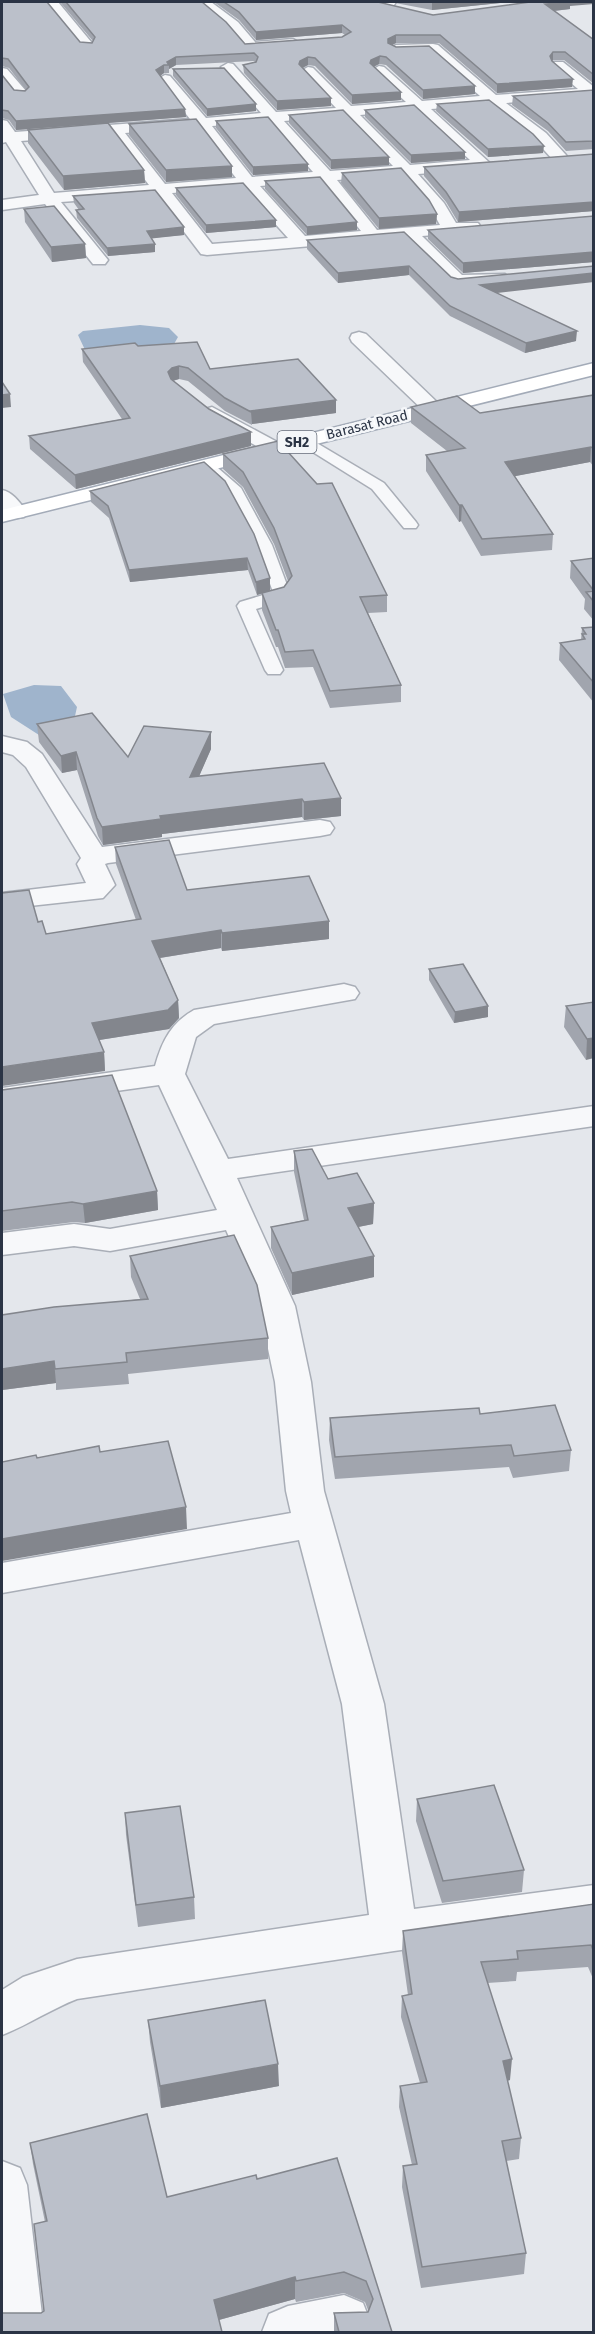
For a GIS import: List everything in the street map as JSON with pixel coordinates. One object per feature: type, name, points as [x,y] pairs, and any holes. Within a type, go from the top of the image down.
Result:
[{"type":"main road","name":"Barasat Road","points":[[6,508],[206,465],[594,369]]},
{"type":"street","points":[[51,2],[87,46]]},
{"type":"street","points":[[203,2],[233,25],[251,47],[308,42]]},
{"type":"street","points":[[396,49],[433,48],[566,158],[538,160]]},
{"type":"street","points":[[558,65],[592,92]]},
{"type":"street","points":[[248,66],[223,67],[326,177],[374,237]]},
{"type":"street","points":[[2,205],[49,198],[489,164],[379,70]]},
{"type":"street","points":[[309,71],[406,170],[438,207],[451,229]]},
{"type":"street","points":[[2,72],[21,94],[2,96]]},
{"type":"street","points":[[165,80],[202,123],[248,183],[302,243]]},
{"type":"street","points":[[4,133],[92,131],[592,92]]},
{"type":"street","points":[[81,115],[92,131]]},
{"type":"street","points":[[114,129],[207,250],[374,237],[486,225]]},
{"type":"street","points":[[4,133],[49,198],[99,260]]},
{"type":"street","points":[[409,233],[458,281],[515,276]]},
{"type":"street","points":[[359,338],[433,409]]},
{"type":"street","points":[[196,400],[217,417],[274,448]]},
{"type":"street","points":[[2,744],[21,746],[26,750],[95,858]]},
{"type":"street","points":[[2,901],[93,892],[101,885],[90,864],[95,858],[320,828]]},
{"type":"street","points":[[344,993],[205,1017],[190,1023],[180,1034],[169,1074],[238,1216],[277,1306],[293,1382],[305,1491],[363,1704],[394,1931]]},
{"type":"street","points":[[2,1097],[169,1074]]},
{"type":"street","points":[[217,1171],[594,1116]]},
{"type":"street","points":[[2,1244],[74,1235],[110,1240],[238,1216]]},
{"type":"street","points":[[2,1578],[314,1523]]},
{"type":"street","points":[[2,2014],[40,1992],[77,1979],[394,1931],[594,1904]]},
{"type":"street","points":[[2,2185],[18,2332]]},
{"type":"street","points":[[292,2332],[344,2321]]},
{"type":"lane","points":[[305,441],[378,486],[411,525]]},
{"type":"lane","points":[[206,465],[233,488],[264,545],[282,593],[277,597],[246,606],[274,670]]},
{"type":"water","points":[[140,325],[169,328],[178,337],[174,344],[86,352],[78,335],[83,331]]},
{"type":"water","points":[[34,685],[61,686],[77,707],[73,725],[39,735],[11,717],[3,694]]},
{"type":"building","points":[[2,2],[47,2],[80,42],[92,43],[95,37],[66,2],[202,2],[226,22],[245,44],[342,37],[351,32],[342,25],[256,32],[239,12],[224,2],[378,2],[433,15],[530,2],[570,2],[545,4],[594,40],[594,75],[565,52],[553,52],[550,56],[552,61],[573,79],[497,84],[440,35],[396,35],[388,39],[388,43],[396,47],[429,46],[475,86],[423,90],[386,57],[380,56],[371,60],[370,63],[401,92],[352,95],[315,58],[308,57],[299,64],[331,98],[277,101],[243,65],[256,62],[258,57],[254,53],[176,57],[167,62],[169,65],[156,70],[185,109],[16,121],[8,111],[2,110],[2,75],[14,90],[25,91],[29,87],[8,59],[2,58]]},
{"type":"building","points":[[224,68],[256,104],[207,109],[173,69]]},
{"type":"building","points":[[594,90],[594,141],[566,142],[548,123],[513,96]]},
{"type":"building","points":[[489,100],[533,134],[544,146],[488,149],[437,104]]},
{"type":"building","points":[[414,105],[465,152],[411,155],[365,110]]},
{"type":"building","points":[[343,110],[389,157],[331,160],[289,115]]},
{"type":"building","points":[[268,117],[308,164],[253,167],[216,121]]},
{"type":"building","points":[[196,119],[232,166],[166,170],[129,124]]},
{"type":"building","points":[[108,123],[144,170],[63,176],[28,130]]},
{"type":"building","points":[[594,154],[594,202],[459,212],[446,192],[424,167]]},
{"type":"building","points":[[401,168],[429,200],[437,214],[379,218],[342,173]]},
{"type":"building","points":[[320,177],[357,222],[307,227],[265,181]]},
{"type":"building","points":[[243,183],[276,220],[206,225],[176,188]]},
{"type":"building","points":[[155,190],[184,227],[147,231],[155,244],[107,248],[76,210],[84,209],[73,196]]},
{"type":"building","points":[[54,206],[85,244],[51,247],[24,209]]},
{"type":"building","points":[[594,216],[594,252],[463,263],[428,230]]},
{"type":"building","points":[[404,232],[451,277],[458,279],[594,266],[594,273],[480,285],[577,331],[526,343],[450,306],[409,266],[338,273],[307,240]]},
{"type":"building","points":[[197,342],[210,369],[298,359],[336,400],[251,412],[225,398],[188,368],[179,366],[168,372],[171,379],[209,409],[251,432],[75,475],[29,436],[130,418],[82,349],[135,343],[138,346]]},
{"type":"building","points":[[2,382],[10,394],[2,395]]},
{"type":"building","points":[[594,395],[594,449],[591,447],[505,462],[553,534],[482,539],[462,505],[459,505],[426,455],[465,448],[411,407],[457,396],[480,413]]},
{"type":"building","points":[[278,441],[317,484],[332,483],[387,595],[360,597],[401,685],[330,691],[313,650],[285,652],[262,593],[284,587],[292,576],[274,528],[243,472],[223,454]]},
{"type":"building","points":[[204,462],[225,481],[254,534],[270,578],[256,582],[247,558],[129,570],[108,506],[90,491]]},
{"type":"building","points":[[594,558],[594,591],[571,561]]},
{"type":"building","points":[[594,591],[594,602],[586,592]]},
{"type":"building","points":[[594,627],[594,683],[560,643],[585,639],[582,634],[586,634],[582,628]]},
{"type":"building","points":[[92,713],[128,757],[144,726],[211,732],[190,777],[324,763],[341,798],[304,802],[302,799],[160,816],[161,819],[102,827],[76,752],[61,756],[37,724]]},
{"type":"building","points":[[169,840],[187,890],[309,876],[329,921],[222,933],[221,930],[152,941],[178,1000],[168,1010],[92,1023],[104,1052],[2,1067],[2,893],[29,890],[38,922],[42,921],[46,934],[141,919],[115,847]]},
{"type":"building","points":[[463,964],[488,1006],[455,1012],[429,969]]},
{"type":"building","points":[[594,1002],[594,1038],[587,1039],[566,1006]]},
{"type":"building","points":[[112,1075],[157,1191],[83,1204],[72,1202],[2,1211],[2,1090]]},
{"type":"building","points":[[312,1149],[328,1179],[357,1173],[374,1203],[348,1208],[374,1256],[292,1273],[271,1227],[308,1220],[294,1151]]},
{"type":"building","points":[[234,1235],[257,1285],[268,1338],[126,1353],[127,1362],[55,1369],[54,1361],[2,1369],[2,1315],[54,1307],[148,1299],[130,1256]]},
{"type":"building","points":[[555,1405],[571,1450],[514,1456],[511,1445],[335,1457],[330,1418],[479,1408],[480,1414]]},
{"type":"building","points":[[168,1441],[186,1507],[2,1539],[2,1462],[99,1446],[100,1452]]},
{"type":"building","points":[[494,1785],[524,1870],[443,1881],[417,1799]]},
{"type":"building","points":[[180,1806],[194,1897],[136,1905],[125,1813]]},
{"type":"building","points":[[594,1904],[594,1952],[591,1945],[517,1951],[518,1959],[481,1962],[512,2059],[503,2061],[521,2138],[502,2141],[526,2253],[422,2267],[403,2166],[417,2164],[400,2086],[427,2082],[402,1996],[412,1994],[403,1931]]},
{"type":"building","points":[[265,2000],[278,2064],[160,2086],[148,2020]]},
{"type":"building","points":[[147,2114],[167,2197],[256,2175],[257,2179],[337,2158],[392,2332],[339,2332],[334,2313],[368,2312],[373,2299],[366,2281],[344,2272],[296,2281],[295,2277],[214,2300],[222,2332],[2,2332],[2,2313],[41,2313],[44,2311],[34,2224],[47,2221],[30,2143]]}]
